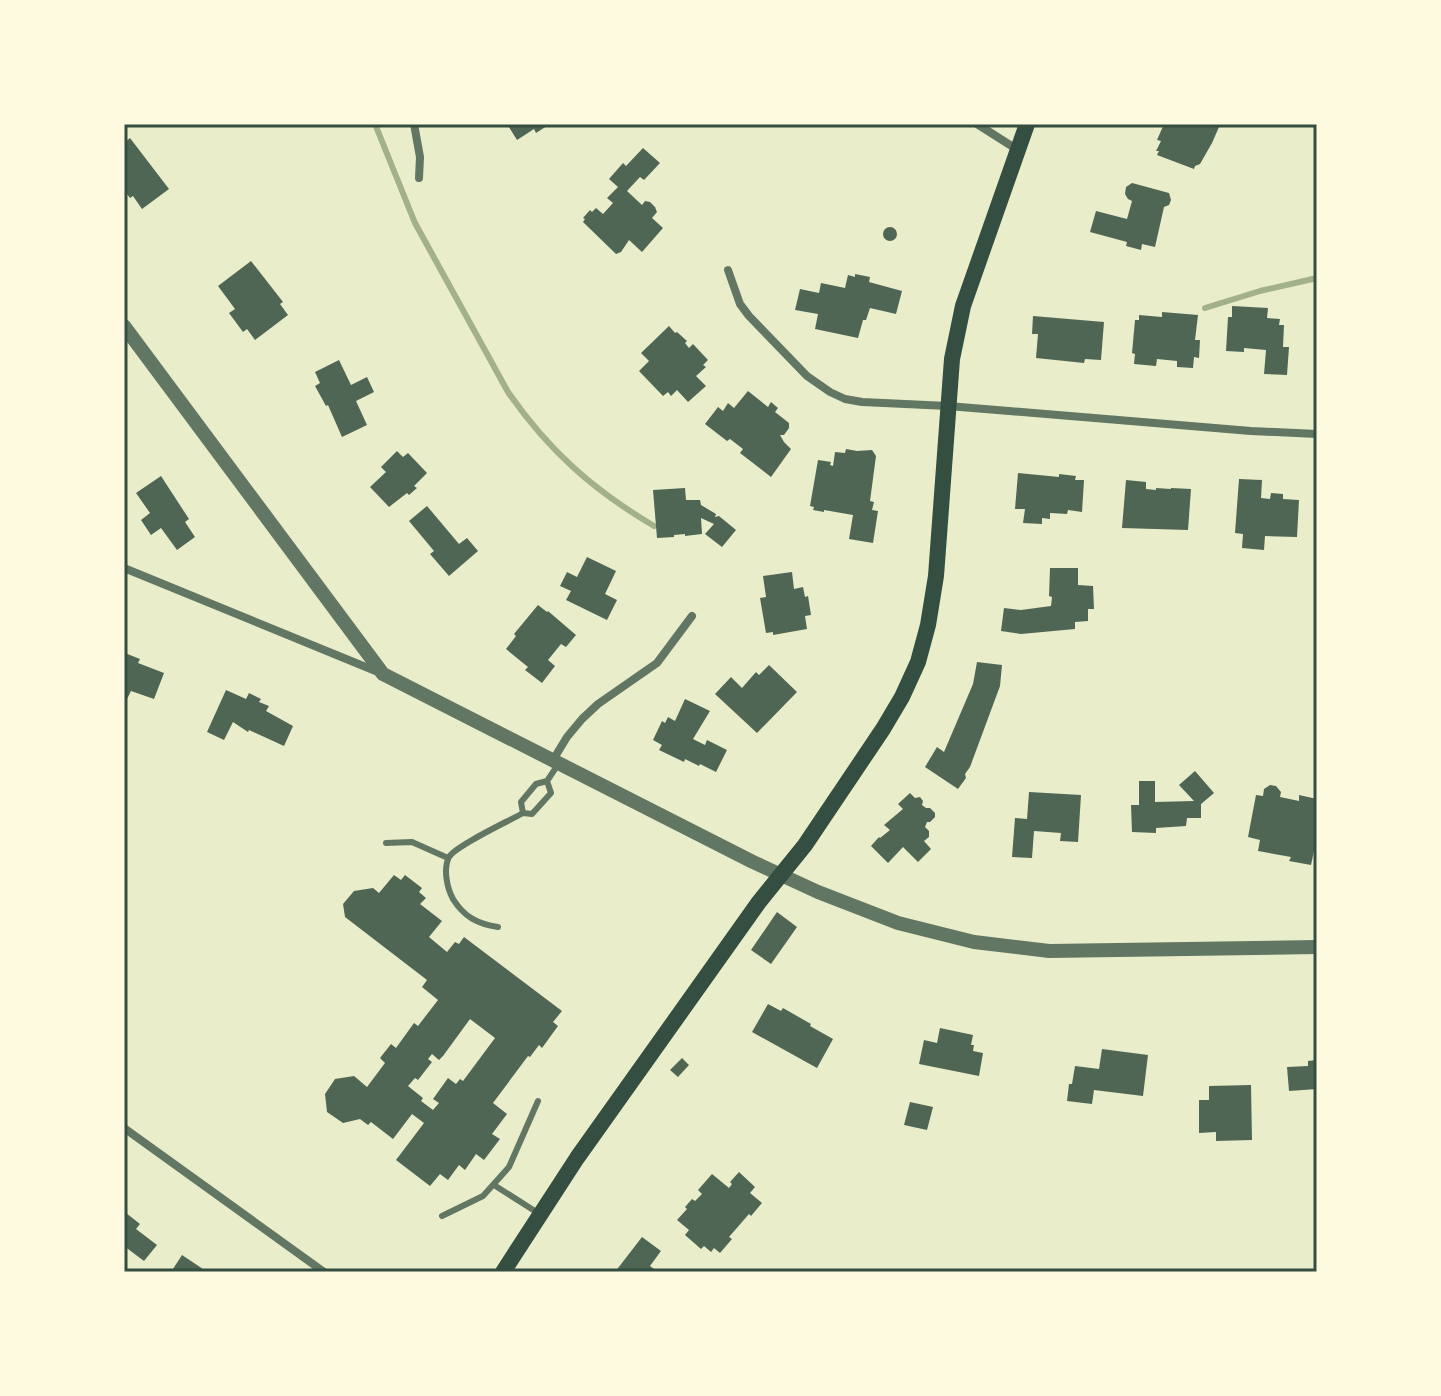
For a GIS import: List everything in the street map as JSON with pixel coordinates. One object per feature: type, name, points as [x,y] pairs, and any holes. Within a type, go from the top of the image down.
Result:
[{"type":"main road","points":[[503,1272],[660,1039],[759,902],[805,845],[883,729],[918,662],[936,576],[952,359],[963,306],[1027,124]]},
{"type":"street","points":[[414,124],[420,157],[419,178]]},
{"type":"street","points":[[977,124],[1018,150]]},
{"type":"street","points":[[728,270],[740,304],[749,316],[800,369],[822,387],[854,401],[1317,434]]},
{"type":"street","points":[[124,326],[383,674]]},
{"type":"street","points":[[124,568],[383,674],[780,875],[898,923],[974,942],[1049,951],[1317,947]]},
{"type":"street","points":[[556,762],[567,737],[582,719],[598,704],[657,663],[692,616]]},
{"type":"street","points":[[124,1128],[324,1272]]},
{"type":"lane","points":[[498,927],[469,918],[460,908],[446,879],[448,858],[461,845],[523,813],[532,814],[551,793],[547,781],[556,762]]},
{"type":"lane","points":[[523,813],[521,802],[531,788],[547,781]]},
{"type":"lane","points":[[386,843],[412,842],[448,858]]},
{"type":"lane","points":[[442,1216],[483,1196],[494,1185],[509,1167],[538,1101]]},
{"type":"lane","points":[[494,1185],[541,1214]]},
{"type":"building","points":[[507,124],[547,126],[536,133],[534,129],[517,140]]},
{"type":"building","points":[[1164,124],[1212,124],[1219,127],[1200,164],[1194,169],[1157,155],[1161,141],[1157,140]]},
{"type":"building","points":[[130,138],[169,189],[142,209],[133,196],[130,198],[124,190],[124,143]]},
{"type":"building","points":[[643,148],[660,163],[644,180],[640,177],[627,191],[642,205],[645,201],[655,207],[657,212],[652,218],[663,228],[642,252],[629,240],[616,254],[583,222],[583,218],[596,208],[603,214],[613,203],[607,198],[618,187],[609,179]]},
{"type":"building","points":[[1132,183],[1169,193],[1171,200],[1164,207],[1155,247],[1142,244],[1141,250],[1126,246],[1127,242],[1090,232],[1096,211],[1127,219],[1132,201],[1125,194],[1126,187]]},
{"type":"building","points":[[890,227],[897,234],[890,241],[883,234]]},
{"type":"building","points":[[251,261],[283,302],[280,304],[288,315],[255,340],[247,329],[243,332],[229,313],[235,309],[218,286]]},
{"type":"building","points":[[855,274],[870,277],[869,282],[902,291],[896,314],[870,308],[858,338],[815,329],[818,314],[795,310],[800,289],[819,293],[821,283],[845,288],[848,275],[855,277]]},
{"type":"building","points":[[1232,306],[1268,308],[1267,318],[1280,319],[1279,325],[1284,325],[1283,347],[1289,347],[1287,375],[1264,374],[1266,350],[1244,348],[1244,352],[1226,351],[1228,317],[1232,317]]},
{"type":"building","points":[[1162,312],[1198,315],[1195,340],[1200,340],[1199,358],[1194,357],[1193,368],[1177,367],[1177,361],[1157,359],[1156,366],[1134,364],[1135,320],[1139,320],[1139,315],[1162,317]]},
{"type":"building","points":[[1033,316],[1104,322],[1101,360],[1085,359],[1084,363],[1036,358],[1038,334],[1032,334]]},
{"type":"building","points":[[669,326],[687,341],[685,343],[689,348],[693,344],[708,360],[703,365],[706,367],[696,376],[706,386],[688,402],[677,390],[671,396],[668,392],[663,396],[639,371],[649,361],[641,353]]},
{"type":"building","points":[[339,360],[351,385],[367,377],[374,392],[356,401],[367,425],[342,437],[328,405],[315,386],[320,383],[315,372]]},
{"type":"building","points":[[748,391],[768,407],[771,402],[778,408],[775,412],[789,423],[784,435],[780,435],[791,449],[771,477],[740,453],[743,449],[705,424],[718,407],[723,411],[728,403],[734,408]]},
{"type":"building","points":[[846,449],[872,450],[876,456],[870,501],[874,502],[872,510],[878,511],[873,543],[849,539],[853,515],[813,510],[814,507],[810,506],[818,460],[831,462],[833,466],[835,452],[845,453]]},
{"type":"building","points":[[397,451],[403,457],[408,453],[427,473],[414,486],[417,488],[389,507],[370,487],[386,472],[381,467]]},
{"type":"building","points":[[1018,473],[1059,477],[1059,474],[1084,480],[1082,512],[1068,510],[1067,514],[1050,513],[1050,519],[1042,518],[1042,524],[1023,523],[1025,509],[1015,509]]},
{"type":"building","points":[[161,476],[189,519],[185,522],[195,537],[177,550],[161,528],[151,535],[141,520],[150,513],[136,493]]},
{"type":"building","points":[[1239,479],[1262,480],[1261,498],[1270,499],[1271,493],[1283,494],[1283,499],[1299,500],[1297,537],[1265,536],[1264,550],[1242,548],[1243,534],[1235,533]]},
{"type":"building","points":[[1126,480],[1146,482],[1146,489],[1191,489],[1188,530],[1122,528]]},
{"type":"building","points":[[685,488],[686,500],[700,500],[701,505],[716,514],[715,517],[719,516],[736,530],[722,547],[705,534],[714,524],[701,518],[702,534],[657,538],[653,490]]},
{"type":"building","points":[[427,506],[459,544],[467,538],[478,551],[449,576],[430,554],[434,551],[409,521]]},
{"type":"building","points":[[587,557],[616,571],[605,594],[617,600],[607,620],[566,600],[571,591],[560,586],[567,572],[577,577]]},
{"type":"building","points":[[1050,568],[1078,568],[1078,585],[1093,586],[1094,609],[1088,609],[1088,621],[1075,622],[1075,629],[1021,634],[1001,631],[1004,608],[1021,610],[1051,606]]},
{"type":"building","points":[[792,572],[794,589],[803,587],[805,597],[808,596],[811,615],[805,616],[807,629],[773,635],[773,632],[766,633],[760,598],[766,597],[763,576]]},
{"type":"building","points":[[538,605],[576,635],[566,647],[561,644],[548,660],[555,666],[542,683],[506,649]]},
{"type":"building","points":[[125,653],[140,659],[138,663],[164,673],[154,699],[131,691],[124,700]]},
{"type":"building","points":[[977,662],[1002,665],[1000,686],[966,778],[958,789],[925,767],[937,747],[944,752],[973,684]]},
{"type":"building","points":[[769,665],[797,692],[757,733],[715,694],[731,677],[742,688],[756,672],[759,675]]},
{"type":"building","points":[[226,690],[246,699],[249,693],[261,699],[259,702],[269,706],[266,711],[293,726],[284,746],[248,732],[233,722],[224,740],[207,732]]},
{"type":"building","points":[[685,699],[710,711],[693,739],[705,745],[707,740],[727,750],[716,772],[659,750],[662,745],[653,740],[662,721],[665,723],[668,717],[675,721]]},
{"type":"building","points":[[1195,771],[1214,793],[1201,804],[1201,818],[1187,818],[1186,826],[1156,828],[1156,833],[1132,832],[1131,805],[1139,805],[1139,781],[1155,781],[1155,802],[1194,801],[1179,785]]},
{"type":"building","points":[[1270,785],[1281,792],[1280,797],[1299,801],[1299,795],[1317,799],[1317,837],[1311,865],[1289,861],[1291,857],[1258,851],[1260,840],[1248,837],[1256,795],[1263,796],[1264,789]]},
{"type":"building","points":[[1029,792],[1081,795],[1078,842],[1060,841],[1061,833],[1034,831],[1032,858],[1012,857],[1015,818],[1027,819]]},
{"type":"building","points":[[910,793],[915,798],[920,797],[922,805],[935,813],[925,827],[929,837],[924,841],[931,849],[918,862],[903,847],[888,863],[871,846],[890,830],[884,825],[903,809],[898,804]]},
{"type":"building","points":[[394,875],[401,880],[405,875],[422,888],[419,892],[426,898],[420,904],[442,921],[429,937],[447,952],[464,937],[562,1011],[553,1022],[558,1026],[542,1048],[539,1045],[528,1056],[493,1103],[507,1114],[492,1134],[500,1139],[484,1160],[476,1154],[465,1170],[459,1165],[448,1180],[440,1174],[430,1186],[396,1160],[424,1123],[412,1114],[393,1139],[371,1122],[368,1125],[360,1119],[343,1123],[327,1112],[325,1094],[335,1079],[354,1076],[367,1087],[385,1063],[380,1058],[391,1044],[396,1048],[414,1023],[418,1026],[438,1000],[422,987],[427,980],[345,917],[343,904],[354,891],[373,888],[379,893]],"holes":[[[470,1019],[495,1038],[463,1081],[460,1079],[456,1084],[448,1078],[433,1099],[439,1103],[433,1110],[408,1086],[415,1078],[418,1080],[432,1062],[428,1059],[432,1054],[439,1060],[443,1056]]]},
{"type":"building","points":[[777,912],[797,927],[771,964],[751,950]]},
{"type":"building","points":[[768,1004],[781,1011],[783,1008],[833,1039],[817,1068],[752,1032]]},
{"type":"building","points":[[940,1028],[973,1035],[973,1051],[983,1053],[979,1076],[919,1064],[924,1040],[937,1043]]},
{"type":"building","points":[[1102,1049],[1148,1055],[1143,1096],[1094,1090],[1092,1104],[1067,1101],[1075,1066],[1099,1069]]},
{"type":"building","points":[[682,1058],[689,1065],[678,1077],[670,1070]]},
{"type":"building","points":[[1317,1060],[1317,1089],[1289,1091],[1287,1067],[1308,1066],[1308,1061]]},
{"type":"building","points":[[1251,1085],[1252,1140],[1216,1141],[1216,1132],[1199,1133],[1199,1100],[1209,1100],[1209,1086]]},
{"type":"building","points":[[910,1102],[933,1107],[927,1130],[904,1125]]},
{"type":"building","points":[[739,1172],[755,1187],[750,1193],[762,1203],[729,1237],[732,1239],[720,1253],[714,1248],[711,1252],[704,1246],[701,1249],[685,1235],[689,1230],[677,1220],[692,1199],[695,1201],[702,1194],[698,1190],[712,1174],[729,1188]]},
{"type":"building","points":[[126,1213],[140,1224],[136,1229],[157,1245],[144,1261],[124,1246]]},
{"type":"building","points":[[642,1237],[661,1251],[650,1266],[654,1269],[652,1272],[615,1272]]},
{"type":"building","points":[[182,1255],[203,1269],[201,1272],[171,1272]]},
{"type":"waterway","points":[[375,124],[415,223],[508,392],[539,432],[573,467],[611,498],[654,526]]},
{"type":"waterway","points":[[1205,308],[1317,278]]}]
